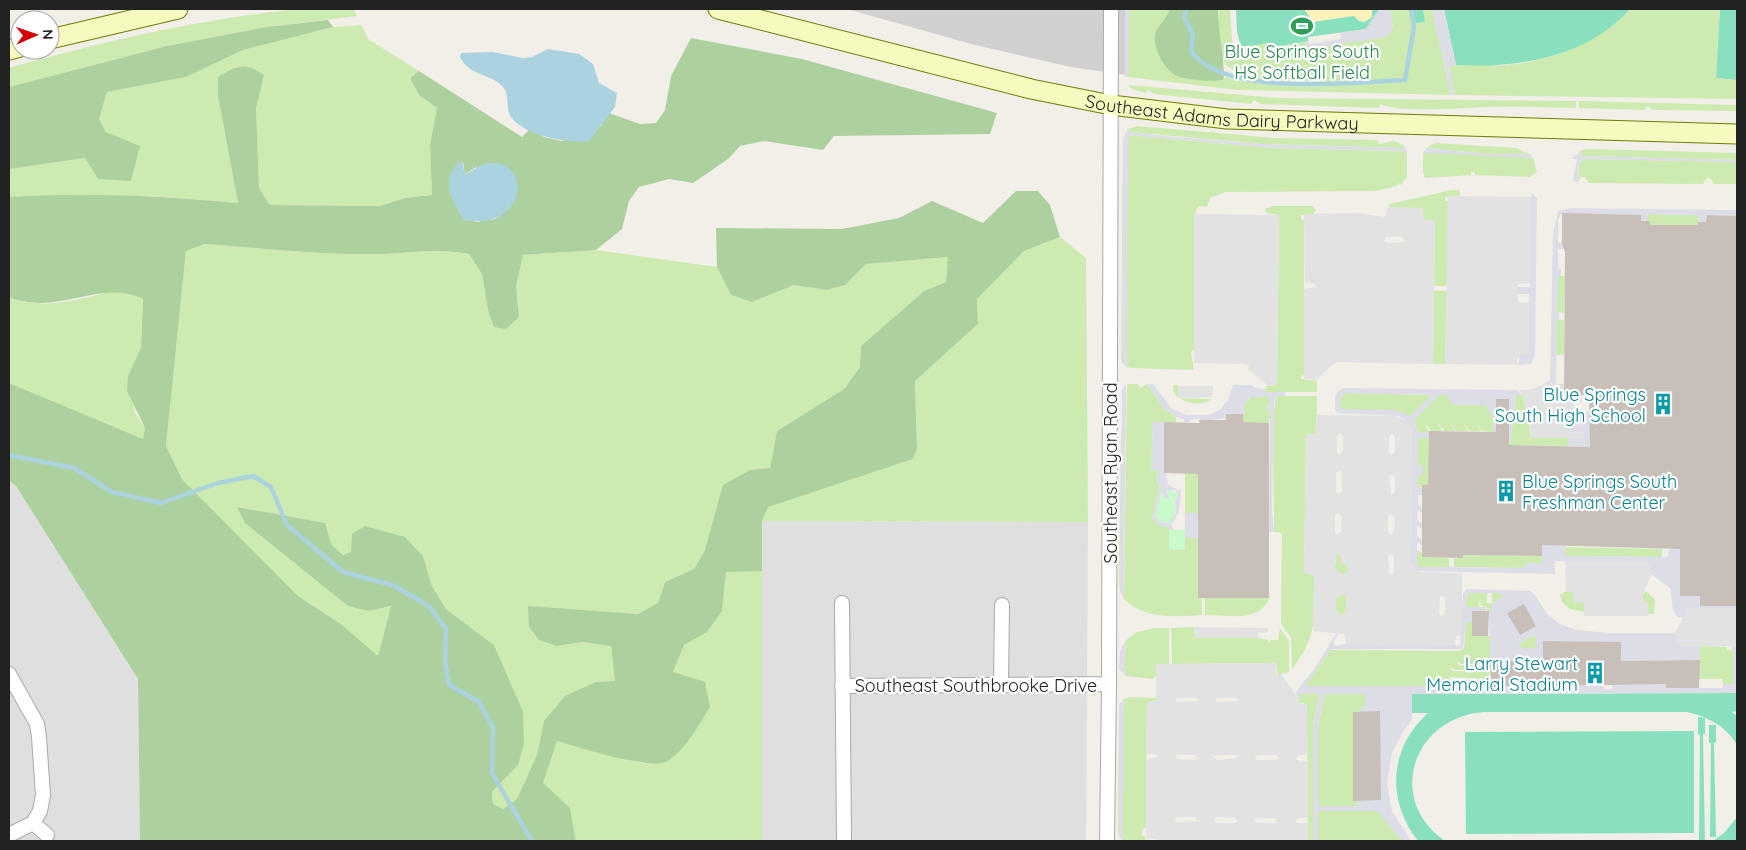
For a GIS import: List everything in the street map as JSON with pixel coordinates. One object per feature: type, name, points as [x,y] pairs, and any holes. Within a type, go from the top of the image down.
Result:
[{"type":"main road","points":[[60,37],[178,9]]},
{"type":"main road","name":"Southeast Adams Dairy Parkway","points":[[718,9],[1031,89],[1111,105],[1227,119],[1737,134]]},
{"type":"street","name":"Southeast Ryan Road","points":[[1106,841],[1109,684],[1112,9]]},
{"type":"street","points":[[842,603],[844,841]]},
{"type":"street","points":[[1001,685],[1002,605]]},
{"type":"street","points":[[9,674],[37,724],[43,795],[40,810],[33,822],[9,835]]},
{"type":"street","name":"Southeast Southbrooke Drive","points":[[842,686],[1109,684]]},
{"type":"street","points":[[33,822],[47,835]]},
{"type":"shaded area","points":[[847,9],[1182,9],[1182,83],[1071,67],[975,45]]},
{"type":"shaded area","points":[[1125,9],[1129,9],[1128,77],[1125,77]]},
{"type":"shaded area","points":[[1379,9],[1390,9],[1393,28],[1387,37],[1306,49],[1305,42],[1308,41],[1309,44],[1341,39],[1340,33],[1366,29]]},
{"type":"shaded area","points":[[1432,9],[1444,9],[1456,65],[1449,66],[1455,95],[1451,95]]},
{"type":"shaded area","points":[[1128,129],[1129,132],[1262,144],[1401,148],[1405,146],[1407,153],[1401,151],[1272,148],[1128,135],[1127,367],[1122,363],[1123,138]]},
{"type":"shaded area","points":[[1426,148],[1486,154],[1530,154],[1533,158],[1423,153]]},
{"type":"shaded area","points":[[1581,150],[1581,156],[1737,160],[1737,162],[1584,159],[1579,163],[1578,182],[1576,182],[1573,181],[1577,159],[1572,159]]},
{"type":"shaded area","points":[[1531,193],[1537,198],[1535,355],[1531,364],[1518,365],[1520,355],[1529,354],[1529,294],[1517,294],[1517,287],[1530,287]]},
{"type":"shaded area","points":[[1448,196],[1531,197],[1530,283],[1518,284],[1517,294],[1518,302],[1530,303],[1529,355],[1521,355],[1517,359],[1518,365],[1445,364]]},
{"type":"shaded area","points":[[1388,207],[1422,208],[1424,220],[1435,220],[1433,364],[1336,362],[1316,380],[1304,379],[1304,289],[1317,287],[1314,283],[1305,283],[1304,214],[1358,213],[1385,217]],"holes":[[[1386,237],[1403,237],[1405,242],[1387,243],[1384,241]]]},
{"type":"shaded area","points":[[1571,208],[1737,210],[1737,216],[1707,215],[1706,232],[1699,232],[1698,215],[1650,214],[1648,216],[1648,232],[1641,232],[1640,215],[1561,214],[1558,220],[1558,243],[1569,243],[1569,249],[1558,249],[1558,269],[1561,269],[1561,276],[1558,277],[1557,312],[1559,312],[1559,320],[1557,320],[1555,384],[1550,380],[1553,235],[1558,211]]},
{"type":"shaded area","points":[[1194,214],[1279,215],[1277,385],[1267,385],[1248,369],[1249,366],[1246,364],[1194,363]]},
{"type":"shaded area","points":[[1550,380],[1555,384],[1564,384],[1564,395],[1582,395],[1582,402],[1574,402],[1574,415],[1565,415],[1565,419],[1585,419],[1585,427],[1565,427],[1565,431],[1584,431],[1584,438],[1531,438],[1524,398],[1519,390],[1534,389]]},
{"type":"shaded area","points":[[1147,384],[1153,384],[1172,409],[1187,415],[1209,415],[1221,409],[1228,400],[1233,385],[1252,385],[1255,388],[1265,389],[1265,392],[1285,392],[1285,396],[1276,396],[1274,404],[1272,511],[1274,532],[1269,532],[1270,411],[1266,408],[1270,403],[1268,396],[1249,398],[1244,406],[1245,414],[1225,422],[1225,418],[1210,420],[1210,422],[1199,422],[1199,419],[1190,419],[1190,422],[1184,422],[1184,419],[1176,417],[1164,409]]},
{"type":"shaded area","points":[[1126,385],[1124,599],[1120,591],[1122,389]]},
{"type":"shaded area","points":[[1179,386],[1213,386],[1212,397],[1179,398]]},
{"type":"shaded area","points":[[1346,388],[1516,390],[1522,395],[1516,395],[1510,445],[1494,445],[1493,418],[1486,405],[1452,405],[1447,395],[1439,395],[1414,420],[1418,432],[1429,432],[1429,438],[1418,438],[1418,465],[1423,465],[1423,475],[1418,475],[1418,488],[1422,488],[1422,495],[1418,495],[1418,504],[1422,508],[1422,513],[1418,510],[1417,520],[1422,524],[1422,529],[1417,525],[1417,536],[1422,540],[1422,546],[1417,542],[1417,563],[1419,567],[1524,568],[1525,563],[1542,563],[1542,536],[1559,545],[1566,546],[1565,556],[1668,557],[1669,549],[1682,549],[1680,596],[1700,596],[1700,606],[1737,606],[1737,608],[1687,608],[1686,618],[1678,617],[1673,611],[1670,588],[1651,574],[1650,562],[1555,561],[1555,574],[1416,571],[1411,564],[1412,428],[1406,420],[1398,416],[1338,413],[1335,409],[1335,397],[1339,390]],"holes":[[[1346,393],[1432,395],[1410,416],[1397,410],[1342,409],[1340,407],[1340,398]]]},
{"type":"shaded area","points":[[1582,412],[1590,412],[1590,447],[1568,446],[1568,438],[1584,438],[1584,431],[1565,431],[1565,427],[1585,427],[1585,420],[1565,419],[1565,415],[1581,415]]},
{"type":"shaded area","points":[[1317,415],[1395,416],[1406,420],[1411,425],[1413,434],[1411,564],[1418,572],[1462,573],[1462,635],[1456,636],[1455,646],[1346,644],[1346,638],[1343,634],[1313,631],[1314,575],[1304,573],[1306,435],[1316,433]],"holes":[[[1340,433],[1343,437],[1343,451],[1339,455],[1337,452],[1337,436]],[[1392,434],[1395,437],[1395,452],[1391,455],[1389,452],[1389,437]],[[1340,470],[1342,473],[1342,491],[1340,494],[1336,492],[1336,473]],[[1391,474],[1395,477],[1395,492],[1391,495],[1389,477]],[[1338,513],[1342,517],[1341,531],[1337,535],[1335,532],[1335,516]],[[1391,514],[1395,517],[1394,532],[1390,535],[1388,532],[1388,517]],[[1336,554],[1341,556],[1341,564],[1347,564],[1347,572],[1344,575],[1340,574],[1335,568]],[[1391,554],[1394,557],[1394,572],[1390,575],[1388,557]],[[1341,594],[1346,596],[1346,612],[1343,615],[1337,612],[1335,607],[1336,598]],[[1440,595],[1445,598],[1445,614],[1441,616],[1439,613]]]},
{"type":"shaded area","points":[[1153,422],[1164,422],[1164,473],[1166,473],[1168,485],[1181,491],[1179,512],[1171,525],[1174,530],[1159,525],[1152,518],[1160,487],[1157,482],[1158,470],[1151,470]],"holes":[[[1167,490],[1175,490],[1178,494],[1175,502],[1176,513],[1170,522],[1160,522],[1155,516],[1162,492],[1165,499],[1169,499]]]},
{"type":"shaded area","points":[[9,480],[16,486],[138,679],[140,841],[9,841]]},
{"type":"shaded area","points":[[1185,513],[1198,513],[1198,538],[1185,538]]},
{"type":"shaded area","points":[[762,521],[1088,522],[1086,841],[762,841]]},
{"type":"shaded area","points":[[1565,561],[1651,562],[1651,575],[1643,594],[1643,602],[1648,602],[1649,616],[1584,616],[1584,603],[1574,602],[1573,592],[1566,591]]},
{"type":"shaded area","points":[[1467,589],[1530,591],[1536,596],[1547,614],[1560,624],[1576,630],[1610,633],[1675,633],[1678,646],[1700,646],[1700,660],[1621,661],[1621,643],[1558,641],[1543,661],[1490,661],[1489,611],[1491,611],[1491,605],[1503,597],[1500,593],[1468,593],[1466,607],[1486,607],[1486,611],[1472,611],[1472,622],[1466,622],[1463,649],[1331,649],[1305,686],[1466,686],[1467,690],[1501,690],[1502,686],[1551,685],[1551,690],[1561,690],[1562,685],[1603,685],[1604,689],[1612,689],[1613,685],[1666,684],[1690,688],[1722,688],[1723,685],[1733,684],[1733,646],[1737,646],[1737,693],[1412,694],[1412,720],[1392,753],[1387,783],[1392,811],[1411,841],[1402,841],[1377,811],[1318,811],[1318,841],[1313,841],[1313,724],[1320,694],[1299,694],[1297,703],[1296,692],[1314,669],[1336,634],[1338,634],[1333,643],[1335,646],[1346,644],[1460,645],[1463,594]],"holes":[[[1533,635],[1536,637],[1536,648],[1519,648],[1519,644]],[[1325,694],[1364,694],[1366,703],[1361,712],[1380,800],[1357,800],[1357,806],[1318,806],[1318,724]]]},
{"type":"shaded area","points":[[1686,608],[1737,608],[1737,646],[1677,646],[1675,633],[1683,618],[1686,618]]},
{"type":"shaded area","points":[[1194,627],[1268,628],[1268,632],[1258,633],[1258,638],[1195,638]]},
{"type":"shaded area","points":[[1125,641],[1124,665],[1126,676],[1119,669],[1120,651]]},
{"type":"shaded area","points":[[1276,663],[1277,674],[1282,675],[1296,695],[1297,703],[1307,704],[1307,755],[1299,755],[1296,758],[1298,761],[1308,761],[1308,818],[1298,818],[1295,821],[1298,823],[1308,823],[1308,841],[1157,841],[1155,839],[1146,839],[1146,759],[1158,757],[1156,754],[1146,754],[1147,702],[1158,700],[1156,698],[1156,664]],"holes":[[[1177,698],[1196,698],[1198,701],[1177,702],[1175,700]],[[1217,698],[1236,698],[1238,701],[1217,702],[1215,700]],[[1177,755],[1195,755],[1198,758],[1196,760],[1177,759],[1175,756]],[[1217,755],[1237,755],[1238,758],[1217,760],[1214,757]],[[1257,755],[1276,755],[1278,757],[1276,760],[1257,760],[1255,757]],[[1177,817],[1195,817],[1197,821],[1176,822]],[[1217,817],[1235,818],[1238,821],[1235,823],[1217,823],[1214,820]],[[1256,818],[1275,818],[1277,820],[1275,823],[1257,823],[1254,821]]]},
{"type":"shaded area","points":[[1124,699],[1122,841],[1119,836],[1119,705]]},
{"type":"green space","points":[[298,9],[354,9],[357,16],[266,27],[167,46],[9,87],[9,68],[38,60],[60,60],[60,54],[152,32],[261,13]]},
{"type":"green space","points":[[1129,9],[1170,9],[1168,15],[1155,32],[1157,48],[1168,68],[1185,78],[1223,80],[1225,77],[1268,85],[1338,86],[1405,82],[1415,23],[1425,22],[1423,9],[1432,9],[1451,95],[1237,90],[1128,77]]},
{"type":"green space","points":[[1170,9],[1218,9],[1224,68],[1223,80],[1200,80],[1177,76],[1165,65],[1156,47],[1155,35]]},
{"type":"green space","points":[[1218,9],[1230,9],[1232,40],[1238,58],[1242,48],[1250,47],[1251,45],[1270,43],[1271,48],[1305,42],[1306,48],[1393,28],[1390,9],[1411,9],[1413,27],[1404,77],[1403,79],[1331,82],[1245,79],[1247,72],[1241,76],[1225,64],[1219,40]]},
{"type":"green space","name":"Blue Springs South HS Softball Field","points":[[1236,9],[1304,9],[1313,22],[1354,16],[1359,21],[1365,22],[1372,17],[1372,9],[1379,10],[1366,29],[1308,37],[1308,41],[1271,48],[1269,43],[1241,47],[1237,32]]},
{"type":"green space","points":[[1413,9],[1423,9],[1425,22],[1415,23]]},
{"type":"green space","points":[[1444,9],[1630,9],[1612,26],[1593,39],[1572,49],[1527,62],[1456,65]]},
{"type":"green space","points":[[1630,9],[1720,9],[1716,78],[1737,80],[1737,99],[1455,95],[1448,66],[1506,65],[1540,60],[1557,55],[1604,31]]},
{"type":"green space","points":[[1720,9],[1737,9],[1737,80],[1716,78]]},
{"type":"green space","points":[[328,20],[333,27],[243,50],[186,77],[107,92],[99,119],[106,132],[140,146],[131,181],[98,179],[85,158],[9,169],[9,87],[167,46],[266,27]]},
{"type":"green space","points":[[362,25],[368,39],[419,71],[410,78],[419,95],[437,108],[430,145],[432,195],[405,198],[380,206],[270,205],[259,189],[256,108],[263,75],[218,77],[218,96],[238,203],[124,195],[9,197],[9,169],[86,158],[121,140],[106,132],[99,119],[107,92],[186,77],[243,50],[333,27]]},
{"type":"green space","points":[[691,38],[802,59],[997,113],[990,134],[834,136],[823,150],[764,141],[740,146],[728,159],[693,183],[669,179],[639,187],[629,201],[622,229],[596,250],[523,255],[516,287],[519,317],[506,329],[494,327],[488,310],[482,274],[469,254],[433,251],[352,254],[205,244],[186,251],[166,446],[182,479],[298,596],[341,624],[378,656],[391,606],[369,611],[348,606],[245,523],[237,507],[325,523],[331,544],[343,555],[351,552],[352,534],[365,526],[405,537],[423,556],[432,586],[446,609],[494,645],[523,712],[524,744],[518,765],[492,792],[493,804],[503,809],[517,799],[537,755],[544,721],[565,696],[596,682],[615,681],[611,646],[582,642],[557,646],[539,640],[529,627],[528,606],[638,614],[658,603],[665,582],[694,569],[705,550],[723,485],[750,470],[770,468],[777,431],[844,389],[860,367],[861,346],[924,291],[946,282],[948,257],[866,264],[845,285],[827,290],[794,285],[752,302],[731,295],[717,267],[716,228],[842,229],[899,218],[932,201],[983,223],[1016,191],[1038,191],[1050,205],[1060,237],[1024,251],[977,299],[978,324],[915,381],[917,449],[913,459],[768,507],[762,521],[762,571],[726,572],[722,611],[707,632],[684,645],[673,672],[705,682],[710,707],[681,750],[668,761],[648,763],[615,757],[557,741],[543,783],[570,808],[576,841],[140,841],[138,679],[16,486],[9,480],[9,383],[143,439],[145,428],[127,391],[128,376],[141,347],[143,299],[127,294],[111,293],[45,303],[27,302],[9,297],[9,197],[124,196],[238,203],[218,96],[218,77],[235,68],[252,68],[264,75],[256,108],[259,188],[270,205],[380,206],[405,198],[432,195],[430,145],[437,108],[419,95],[410,78],[419,71],[522,137],[530,129],[544,137],[562,141],[601,126],[609,113],[640,124],[656,123],[665,110],[671,76]],"holes":[[[460,162],[463,163],[465,174],[476,167],[511,207],[495,219],[475,222]]]},
{"type":"green space","points":[[1128,85],[1279,98],[1576,101],[1576,108],[1402,109],[1381,104],[1378,108],[1261,104],[1254,100],[1251,104],[1154,94],[1148,90],[1145,93],[1132,89]]},
{"type":"green space","points":[[1579,101],[1737,105],[1737,111],[1653,110],[1647,106],[1645,110],[1579,108]]},
{"type":"green space","points":[[1137,126],[1276,138],[1377,140],[1379,144],[1394,141],[1405,146],[1401,148],[1262,144],[1129,132],[1128,129]]},
{"type":"green space","points":[[1128,135],[1272,148],[1401,151],[1407,153],[1407,177],[1401,185],[1399,183],[1397,186],[1376,191],[1226,192],[1210,198],[1207,207],[1199,206],[1194,214],[1194,350],[1191,352],[1194,370],[1131,368],[1127,367],[1125,362]]},
{"type":"green space","points":[[1123,138],[1124,141],[1122,363],[1121,360]]},
{"type":"green space","points":[[1435,143],[1516,148],[1530,154],[1486,154],[1426,148]]},
{"type":"green space","points":[[1581,150],[1737,153],[1737,160],[1581,156]]},
{"type":"green space","points":[[1423,153],[1533,158],[1537,172],[1530,177],[1475,175],[1475,172],[1471,172],[1471,175],[1425,178],[1423,173]]},
{"type":"green space","points":[[1584,159],[1737,162],[1737,184],[1714,184],[1711,179],[1707,178],[1703,184],[1589,183],[1585,177],[1581,177],[1578,182],[1579,163]]},
{"type":"green space","points":[[1459,190],[1461,195],[1445,197],[1445,201],[1448,201],[1447,286],[1434,286],[1435,220],[1424,220],[1422,208],[1390,207],[1389,204]]},
{"type":"green space","points":[[1271,206],[1313,206],[1316,210],[1313,214],[1301,215],[1301,219],[1304,220],[1304,375],[1301,376],[1301,379],[1317,381],[1317,392],[1265,392],[1266,386],[1277,385],[1279,215],[1266,213],[1265,209]]},
{"type":"green space","points":[[1648,215],[1698,215],[1699,225],[1648,225]]},
{"type":"green space","points":[[1060,237],[1086,258],[1088,522],[762,521],[768,506],[913,459],[917,449],[915,381],[978,324],[977,299],[1024,251]]},
{"type":"green space","points":[[205,244],[352,254],[445,251],[469,254],[482,274],[488,310],[519,317],[516,287],[523,255],[596,250],[717,267],[731,295],[752,302],[794,285],[827,290],[845,285],[866,264],[949,257],[946,282],[924,291],[861,346],[860,367],[844,389],[777,431],[770,468],[750,470],[694,569],[665,582],[658,603],[639,614],[528,607],[557,646],[582,642],[611,646],[615,681],[596,682],[544,721],[537,755],[517,799],[503,809],[493,804],[492,792],[518,765],[494,645],[446,609],[432,586],[423,556],[405,537],[343,555],[331,544],[324,523],[238,507],[369,611],[391,606],[378,657],[341,624],[298,596],[182,479],[166,446],[186,251]]},
{"type":"green space","points":[[1558,276],[1565,276],[1564,313],[1557,312]]},
{"type":"green space","points":[[114,291],[131,293],[143,299],[141,347],[128,376],[135,413],[145,428],[143,440],[9,383],[9,297],[35,303],[48,303],[74,300]]},
{"type":"green space","points":[[1434,291],[1447,291],[1445,364],[1433,364]]},
{"type":"green space","points":[[1557,320],[1564,320],[1564,355],[1556,355]]},
{"type":"green space","points":[[1127,384],[1138,384],[1140,388],[1147,384],[1164,409],[1176,417],[1176,422],[1153,423],[1151,470],[1158,470],[1157,482],[1160,488],[1152,518],[1159,525],[1168,526],[1185,550],[1185,538],[1198,538],[1198,598],[1202,598],[1202,615],[1170,616],[1150,613],[1132,606],[1124,599]]},
{"type":"green space","points":[[1174,385],[1178,385],[1179,397],[1173,391]]},
{"type":"green space","points":[[1346,393],[1432,395],[1410,417],[1397,410],[1342,410],[1340,398]]},
{"type":"green space","points":[[1439,395],[1447,395],[1453,405],[1486,405],[1493,418],[1494,432],[1482,431],[1475,422],[1481,431],[1470,431],[1463,423],[1468,431],[1456,431],[1450,423],[1455,431],[1444,431],[1437,422],[1442,431],[1431,431],[1425,422],[1429,432],[1418,432],[1414,420]]},
{"type":"green space","points":[[1516,395],[1522,395],[1524,398],[1531,438],[1568,438],[1568,446],[1510,445]]},
{"type":"green space","points":[[1255,396],[1268,396],[1270,403],[1266,408],[1270,411],[1269,423],[1243,422],[1245,403]]},
{"type":"green space","points":[[1276,396],[1317,396],[1316,433],[1306,435],[1304,573],[1314,575],[1313,625],[1307,645],[1292,669],[1291,638],[1281,624],[1282,533],[1274,532],[1273,420]]},
{"type":"green space","points":[[1180,398],[1212,399],[1202,403],[1191,403]]},
{"type":"green space","points":[[1121,431],[1123,431],[1120,591],[1119,581]]},
{"type":"green space","points":[[1418,438],[1429,438],[1428,485],[1418,488],[1418,475],[1423,475],[1423,465],[1418,465]]},
{"type":"green space","points":[[1185,473],[1198,474],[1198,513],[1185,513]]},
{"type":"green space","points":[[1170,490],[1178,494],[1175,512],[1170,522],[1162,523],[1155,516],[1162,492]]},
{"type":"green space","points":[[1169,530],[1185,530],[1185,550],[1169,550]]},
{"type":"green space","points":[[1564,547],[1662,549],[1662,557],[1565,556]]},
{"type":"green space","points":[[1417,550],[1422,553],[1422,557],[1449,558],[1449,567],[1419,567],[1417,563]]},
{"type":"green space","points":[[1336,554],[1339,554],[1347,564],[1347,572],[1344,575],[1340,574],[1335,568]]},
{"type":"green space","points":[[1463,555],[1542,556],[1542,563],[1525,563],[1524,568],[1454,567],[1454,558],[1463,558]]},
{"type":"green space","points":[[726,571],[762,571],[762,841],[576,841],[570,808],[542,783],[557,741],[646,764],[673,672],[684,645],[707,631],[722,611]]},
{"type":"green space","points":[[1566,591],[1573,592],[1584,602],[1584,612],[1570,609],[1562,602],[1560,595]]},
{"type":"green space","points":[[1646,591],[1655,599],[1654,614],[1649,614],[1643,602],[1643,594]]},
{"type":"green space","points":[[1468,593],[1487,593],[1487,603],[1492,603],[1492,593],[1500,593],[1503,597],[1491,605],[1491,611],[1487,611],[1487,607],[1481,606],[1480,598],[1479,607],[1466,607]]},
{"type":"green space","points":[[1341,594],[1346,596],[1346,612],[1343,615],[1337,612],[1335,607],[1336,598]]},
{"type":"green space","points":[[1205,598],[1269,598],[1265,606],[1258,611],[1242,616],[1233,616],[1205,615]]},
{"type":"green space","points":[[1466,622],[1472,622],[1472,636],[1490,636],[1490,659],[1475,658],[1490,660],[1490,664],[1461,664],[1457,661],[1459,665],[1490,666],[1490,669],[1456,670],[1449,667],[1453,671],[1490,672],[1487,679],[1448,677],[1469,681],[1466,681],[1466,686],[1305,686],[1330,650],[1460,651],[1464,649]]},
{"type":"green space","points":[[1194,627],[1195,638],[1258,638],[1268,640],[1268,643],[1270,640],[1278,640],[1280,628],[1289,641],[1289,672],[1278,675],[1276,663],[1172,664],[1171,628]]},
{"type":"green space","points":[[1154,628],[1169,628],[1169,664],[1156,664],[1156,675],[1153,679],[1126,676],[1124,665],[1125,641],[1137,632]]},
{"type":"green space","points":[[1533,635],[1537,637],[1536,648],[1518,648],[1519,644]]},
{"type":"green space","points":[[1700,646],[1727,647],[1727,650],[1731,650],[1733,646],[1733,684],[1723,685],[1722,679],[1699,679]]},
{"type":"green space","points":[[1737,693],[1737,711],[1732,712],[1737,716],[1737,745],[1733,738],[1716,723],[1687,712],[1484,712],[1459,717],[1440,729],[1425,744],[1415,763],[1412,783],[1416,804],[1427,824],[1445,841],[1418,841],[1401,809],[1396,775],[1399,758],[1405,742],[1428,713],[1412,713],[1412,694]]},
{"type":"green space","points":[[1299,694],[1320,694],[1313,724],[1313,841],[1308,841],[1307,704],[1298,703]]},
{"type":"green space","points":[[1325,694],[1364,694],[1367,703],[1361,709],[1361,712],[1353,712],[1353,800],[1357,800],[1357,806],[1318,806],[1318,724]]},
{"type":"green space","points":[[1130,697],[1157,698],[1158,700],[1147,702],[1146,827],[1142,830],[1142,836],[1145,836],[1146,841],[1123,841],[1123,709],[1124,699]]},
{"type":"green space","points":[[1119,705],[1120,709],[1119,836],[1118,831]]},
{"type":"green space","points":[[1698,717],[1705,718],[1705,734],[1703,734],[1705,841],[1699,841],[1700,735],[1698,734]]},
{"type":"green space","points":[[1709,725],[1716,725],[1716,742],[1714,743],[1716,837],[1710,837],[1711,743],[1709,743]]},
{"type":"green space","points":[[1694,731],[1694,833],[1466,834],[1465,732]]},
{"type":"green space","points":[[1318,811],[1378,811],[1402,841],[1318,841]]},
{"type":"green space","points":[[1737,817],[1737,841],[1713,841],[1725,832]]},
{"type":"sand","points":[[1304,9],[1372,9],[1373,13],[1370,19],[1365,22],[1359,21],[1354,16],[1313,22]]},
{"type":"water","points":[[548,49],[579,54],[593,64],[599,83],[617,93],[615,107],[589,141],[580,142],[547,137],[525,129],[511,117],[503,87],[493,79],[469,68],[460,57],[461,53],[493,52],[522,58],[532,57]]},
{"type":"water","points":[[460,162],[462,162],[465,174],[485,164],[493,163],[506,166],[514,174],[517,184],[516,196],[511,207],[500,216],[484,221],[464,220],[455,206],[449,183],[450,176]]},
{"type":"building","name":"Blue Springs South High School","points":[[1562,213],[1641,215],[1641,221],[1650,221],[1650,225],[1698,225],[1698,222],[1706,222],[1707,215],[1737,216],[1737,606],[1700,606],[1700,596],[1680,596],[1680,549],[1542,545],[1542,556],[1463,555],[1463,558],[1422,557],[1422,485],[1428,485],[1429,431],[1496,432],[1496,399],[1509,399],[1509,445],[1590,447],[1589,395],[1564,395],[1565,252],[1562,243]]},
{"type":"building","points":[[1226,414],[1243,414],[1243,422],[1269,423],[1269,598],[1198,598],[1198,474],[1164,473],[1164,422],[1200,423],[1199,420],[1226,420]]},
{"type":"building","points":[[1524,604],[1536,626],[1520,635],[1507,613]]},
{"type":"building","points":[[1472,611],[1489,611],[1488,636],[1472,636]]},
{"type":"building","name":"Larry Stewart Memorial Stadium","points":[[1543,641],[1621,642],[1621,661],[1700,660],[1699,688],[1666,688],[1666,684],[1562,685],[1562,690],[1551,690],[1551,685],[1502,686],[1502,690],[1491,690],[1490,661],[1543,661]]},
{"type":"building","points":[[1380,711],[1381,800],[1353,801],[1353,712]]},
{"type":"waterway","points":[[1187,9],[1184,17],[1193,35],[1191,51],[1207,66],[1230,76],[1290,84],[1405,80],[1414,27],[1411,9]]},
{"type":"waterway","points":[[1237,78],[1247,73]]},
{"type":"waterway","points":[[9,455],[74,468],[112,492],[161,503],[218,483],[253,476],[271,487],[287,525],[343,572],[392,585],[429,606],[446,629],[445,661],[449,685],[479,702],[493,728],[492,773],[532,841]]},
{"type":"place","name":"Blue Springs South HS Softball Field","points":[[1302,26]]},
{"type":"place","name":"Blue Springs South High School","points":[[1663,404]]},
{"type":"place","name":"Blue Springs South Freshman Center","points":[[1506,491]]},
{"type":"place","name":"Larry Stewart Memorial Stadium","points":[[1595,673]]}]
